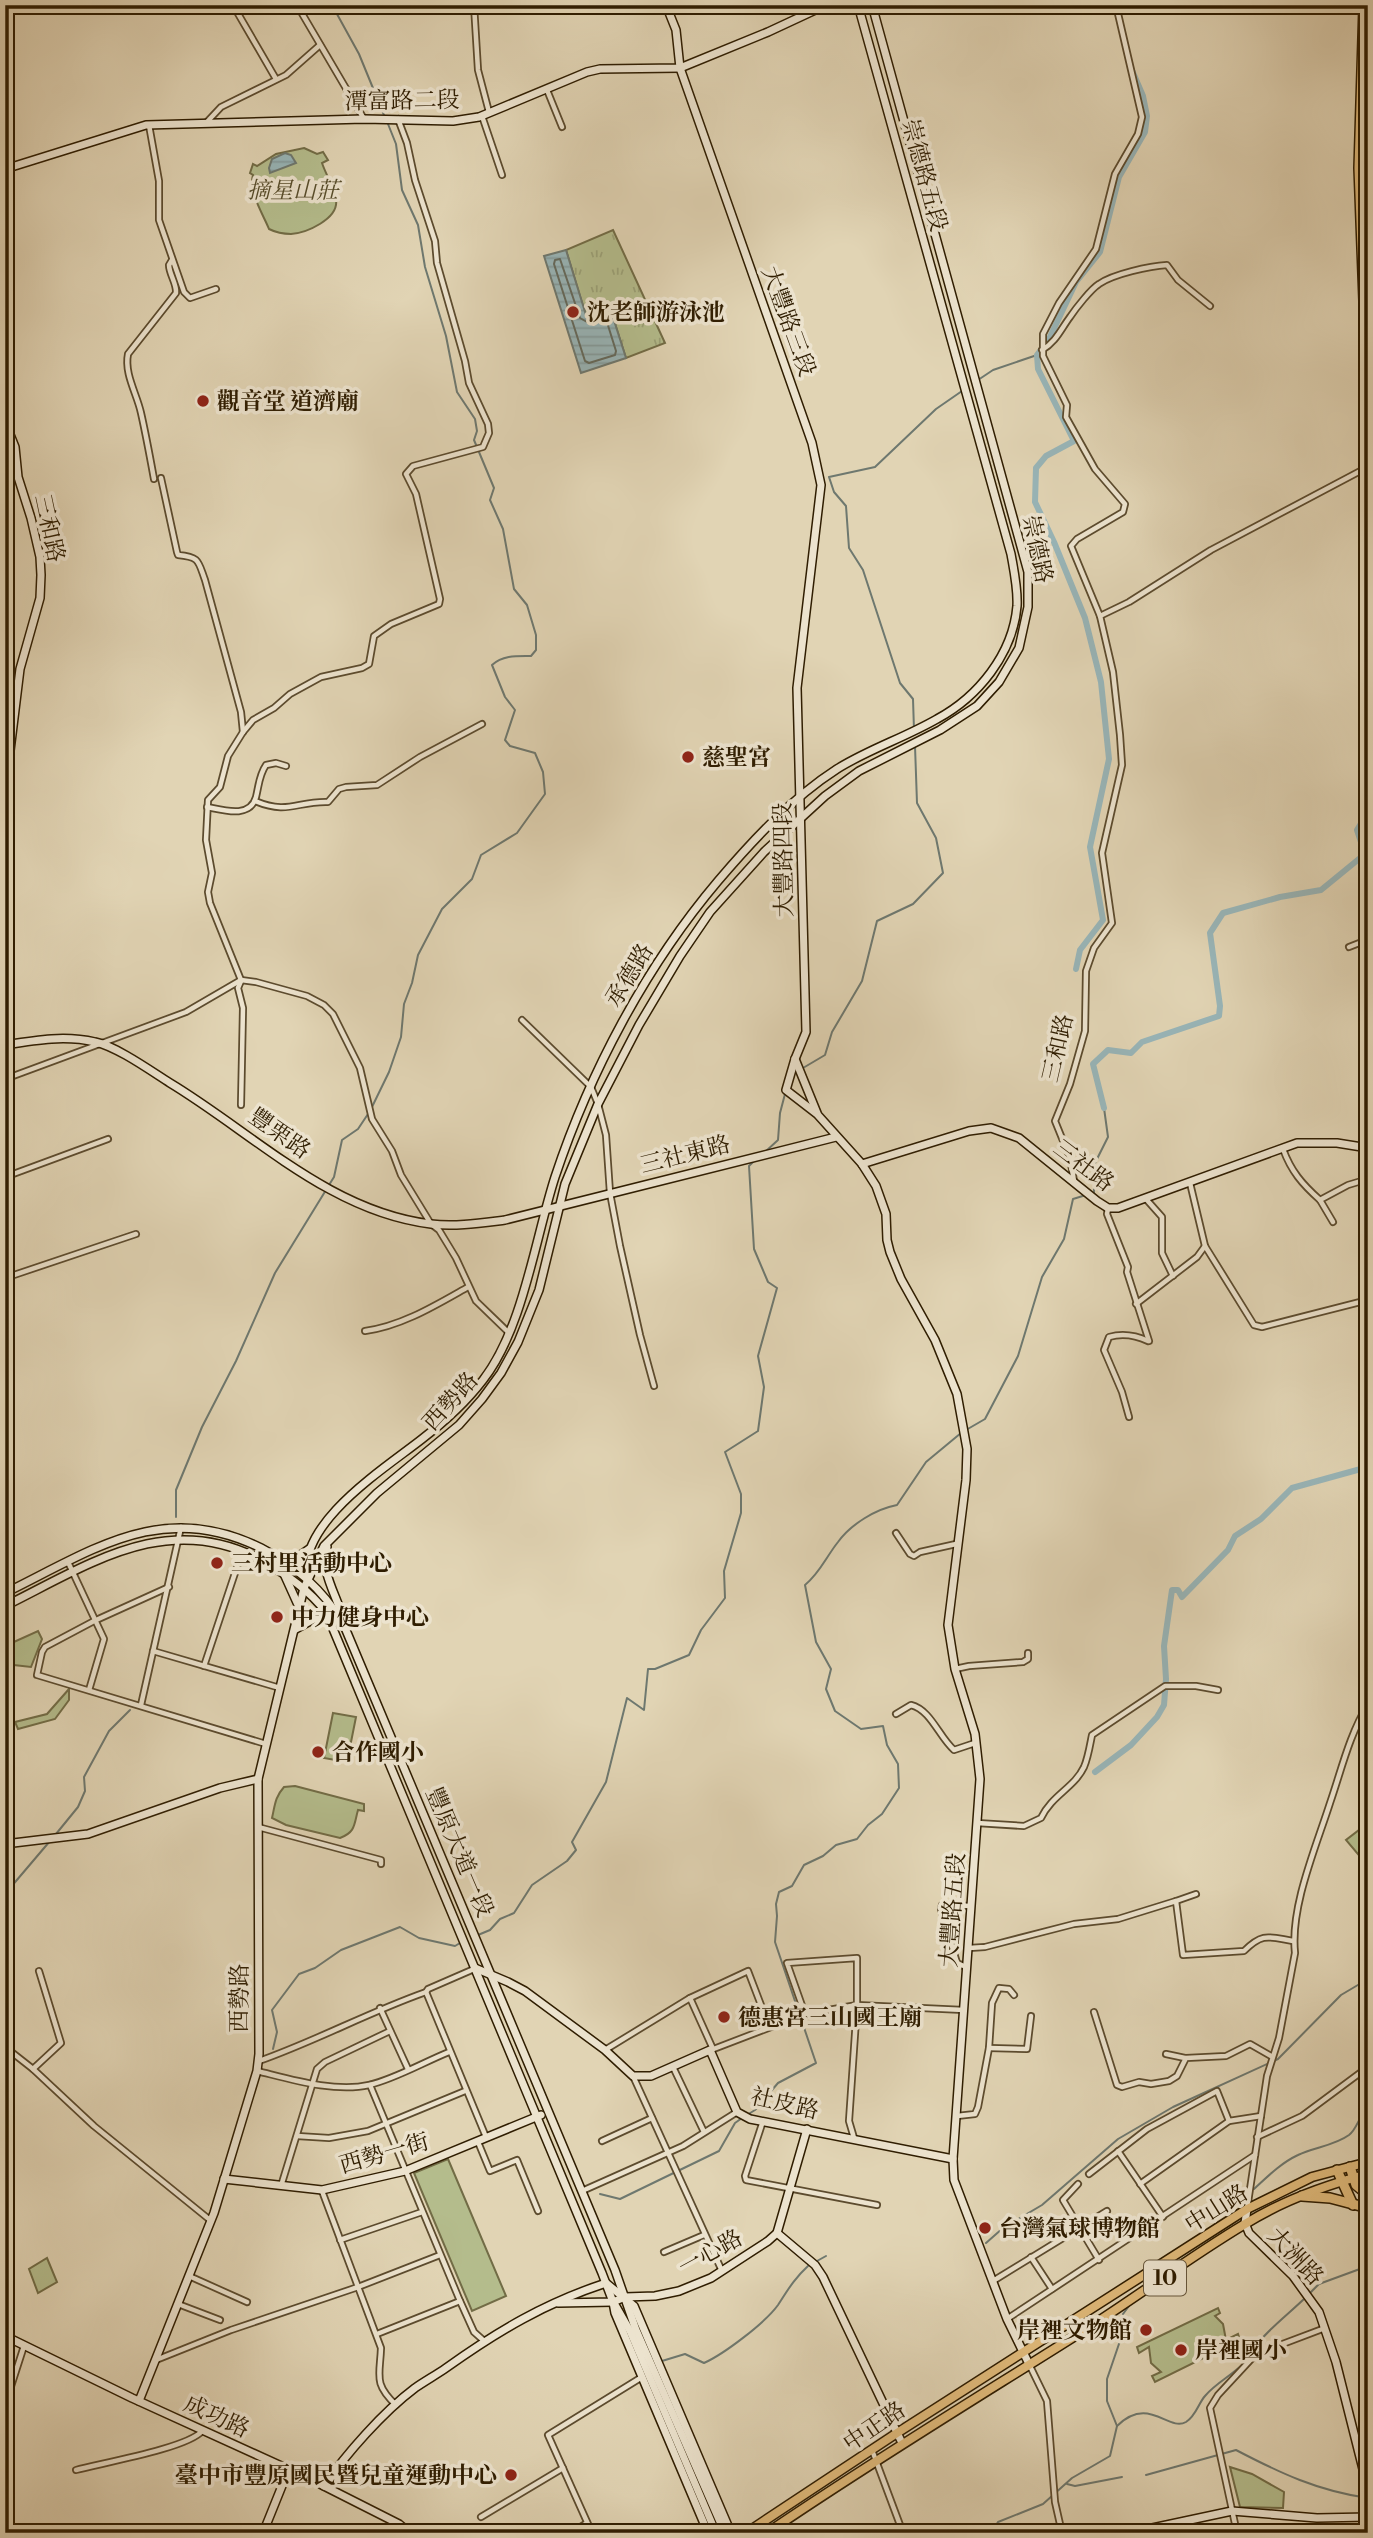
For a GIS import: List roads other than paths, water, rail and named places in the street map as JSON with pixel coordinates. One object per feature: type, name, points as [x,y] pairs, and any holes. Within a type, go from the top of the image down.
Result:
[{"type":"highway","points":[[1364,5],[1359,168],[1368,407]]},
{"type":"highway","points":[[1350,2167],[1361,2191],[1368,2195]]},
{"type":"highway","points":[[1337,2170],[1353,2204]]},
{"type":"highway","points":[[1302,2196],[1330,2198],[1368,2208]]},
{"type":"main road","name":"中山路","points":[[1024,2352],[1247,2209],[1287,2188],[1368,2162]]},
{"type":"main road","name":"中山路","points":[[1029,2364],[1152,2287],[1245,2223],[1302,2196],[1368,2174]]},
{"type":"main road","name":"中正路","points":[[746,2533],[1024,2352]]},
{"type":"main road","name":"中正路","points":[[766,2533],[877,2459],[985,2394],[1029,2364]]},
{"type":"street","points":[[233,5],[276,79]]},
{"type":"street","points":[[297,5],[364,119]]},
{"type":"street","points":[[474,5],[478,70],[502,175]]},
{"type":"street","points":[[565,8],[573,5]]},
{"type":"street","name":"大豐路三段","points":[[666,5],[676,30],[680,68],[813,443],[818,465],[821,485],[800,658]]},
{"type":"street","name":"潭富路二段","points":[[5,169],[148,125],[364,119],[453,121],[486,114],[600,69],[680,68],[826,5]]},
{"type":"street","name":"崇德路五段","points":[[858,5],[920,234],[957,355]]},
{"type":"street","name":"崇德路五段","points":[[872,5],[969,352]]},
{"type":"street","points":[[1116,5],[1143,117],[1138,134],[1115,174],[1096,249],[1059,303],[1043,334],[1042,350],[1067,405],[1066,417],[1081,445],[1095,469],[1125,504],[1123,512],[1077,539],[1071,546],[1100,616],[1129,602],[1211,550],[1366,468]]},
{"type":"street","points":[[206,123],[221,107],[286,75],[320,45]]},
{"type":"street","points":[[547,89],[562,127]]},
{"type":"street","points":[[242,981],[210,903],[208,892],[212,873],[206,840],[208,800],[220,787],[228,756],[253,720],[275,708],[290,694],[321,677],[369,664],[374,636],[391,624],[439,604],[428,540],[415,494],[406,474],[413,467],[483,447],[489,433],[488,424],[469,383],[466,361],[437,263],[435,242],[398,119]]},
{"type":"street","points":[[148,125],[159,181],[159,220],[184,292],[190,298],[216,289]]},
{"type":"street","points":[[154,479],[141,411],[127,369],[127,360],[128,354],[176,293],[169,270],[172,260]]},
{"type":"street","points":[[1042,350],[1052,344],[1094,288],[1114,277],[1167,265],[1178,280],[1210,306]]},
{"type":"street","name":"崇德路","points":[[802,816],[859,771],[940,730],[977,706],[1010,666],[1019,648],[1026,626],[1028,572],[969,352]]},
{"type":"street","name":"崇德路","points":[[802,794],[871,749],[937,719],[965,699],[993,670],[1009,639],[1017,605],[1011,554],[957,355]]},
{"type":"street","name":"三和路","points":[[5,422],[15,447],[18,477],[31,518],[40,557],[41,575],[40,598],[20,668],[7,775],[5,852]]},
{"type":"street","points":[[161,478],[178,555],[194,556],[205,580],[241,712],[243,732]]},
{"type":"street","name":"三和路","points":[[1075,1184],[1070,1158],[1055,1121],[1070,1084],[1085,1031],[1086,971],[1094,948],[1112,923],[1102,853],[1122,765],[1113,672],[1100,616]]},
{"type":"street","name":"大豐路四段","points":[[800,658],[797,688],[802,794],[806,1032],[786,1090],[817,1114],[862,1164],[883,1200],[887,1240],[896,1267],[948,1367],[957,1394],[967,1449]]},
{"type":"street","points":[[256,801],[280,809],[313,802],[328,802],[339,789],[377,785],[420,757],[482,724]]},
{"type":"street","points":[[207,807],[240,811],[248,808],[256,801],[260,773],[266,765],[276,763],[286,766]]},
{"type":"street","name":"承德路","points":[[545,1210],[568,1140],[623,1023],[659,961],[697,907],[739,856],[802,794]]},
{"type":"street","name":"承德路","points":[[558,1208],[598,1104],[639,1025],[680,956],[710,912],[764,852],[802,816]]},
{"type":"street","points":[[1349,947],[1367,943],[1368,919]]},
{"type":"street","points":[[241,1105],[243,1008],[238,988],[242,981]]},
{"type":"street","points":[[5,1079],[186,1012],[242,981],[256,982],[307,996],[324,1005],[333,1014],[360,1068],[372,1119],[392,1151],[401,1175],[456,1258],[468,1287],[483,1309],[508,1332]]},
{"type":"street","points":[[522,1020],[593,1091],[598,1104],[606,1135],[610,1193],[640,1335],[654,1386]]},
{"type":"street","name":"豐栗路","points":[[5,1045],[57,1038],[99,1042],[191,1096],[304,1174],[345,1197],[380,1210],[431,1224],[479,1223],[545,1210]]},
{"type":"street","name":"大豐路四段","points":[[795,1059],[817,1114]]},
{"type":"street","name":"三社路","points":[[862,1164],[969,1131],[991,1128],[1019,1138],[1088,1194],[1108,1208],[1118,1208],[1283,1148],[1310,1142],[1356,1144],[1368,1148]]},
{"type":"street","name":"三社東路","points":[[545,1210],[836,1136]]},
{"type":"street","points":[[5,1177],[108,1139]]},
{"type":"street","points":[[1283,1148],[1290,1169],[1304,1186],[1320,1199],[1333,1222]]},
{"type":"street","points":[[1320,1199],[1348,1185],[1368,1179]]},
{"type":"street","points":[[1190,1181],[1205,1246],[1254,1325],[1262,1327],[1368,1300]]},
{"type":"street","points":[[1146,1199],[1161,1217],[1162,1253],[1173,1276]]},
{"type":"street","name":"西勢路","points":[[139,2401],[211,2221],[257,2071],[258,1779],[306,1584],[329,1539],[377,1493],[459,1425],[501,1373],[527,1324],[539,1290],[558,1208]]},
{"type":"street","points":[[1108,1208],[1107,1214],[1128,1267],[1136,1304],[1149,1341],[1117,1335],[1109,1337],[1104,1350],[1122,1392],[1129,1417]]},
{"type":"street","name":"西勢路","points":[[306,1584],[305,1567],[310,1549],[326,1523],[370,1477],[424,1438],[483,1381],[500,1354],[527,1280],[545,1210]]},
{"type":"street","points":[[5,1278],[136,1234]]},
{"type":"street","points":[[1136,1304],[1197,1257],[1205,1246]]},
{"type":"street","points":[[365,1331],[379,1329],[407,1318],[468,1287]]},
{"type":"street","name":"大豐路五段","points":[[967,1449],[966,1480],[948,1625],[955,1670],[977,1742],[980,1779],[953,2159],[954,2180],[1007,2319],[1029,2364]]},
{"type":"street","points":[[141,1705],[181,1527]]},
{"type":"street","name":"豐原大道一段","points":[[5,1593],[121,1538],[145,1531],[181,1527],[226,1534],[284,1560],[306,1584],[330,1620],[538,2116],[606,2283],[615,2313],[708,2533]]},
{"type":"street","points":[[896,1533],[914,1556],[920,1552],[956,1544]]},
{"type":"street","name":"豐原大道一段","points":[[5,1606],[73,1572],[134,1546],[165,1539],[211,1542],[242,1552],[323,1593],[343,1623],[625,2297],[633,2330]]},
{"type":"street","points":[[329,1539],[324,1560],[325,1571],[343,1623]]},
{"type":"street","points":[[284,1560],[299,1556],[310,1549]]},
{"type":"street","points":[[204,1666],[242,1552]]},
{"type":"street","points":[[68,1562],[104,1639],[89,1690]]},
{"type":"street","points":[[283,1573],[299,1609]]},
{"type":"street","points":[[169,1587],[45,1647],[41,1652],[37,1675],[266,1744]]},
{"type":"street","points":[[296,1629],[314,1619],[330,1620]]},
{"type":"street","points":[[153,1651],[280,1688]]},
{"type":"street","points":[[955,1670],[969,1665],[1023,1662],[1028,1659],[1028,1653]]},
{"type":"street","points":[[976,1823],[1024,1826],[1041,1818],[1047,1805],[1069,1787],[1084,1768],[1092,1735],[1165,1686],[1196,1686],[1218,1690]]},
{"type":"street","points":[[1247,2209],[1257,2137],[1272,2056],[1279,2038],[1289,1986],[1295,1953],[1293,1941],[1309,1865],[1346,1748],[1354,1727],[1368,1704]]},
{"type":"street","points":[[896,1714],[911,1705],[920,1708],[954,1750],[977,1742]]},
{"type":"street","points":[[5,1844],[88,1834],[220,1788],[258,1779]]},
{"type":"street","points":[[257,1826],[381,1860],[381,1864]]},
{"type":"street","points":[[968,1948],[985,1947],[1074,1924],[1118,1919],[1196,1894]]},
{"type":"street","points":[[1176,1901],[1183,1955],[1244,1951],[1256,1939],[1268,1937],[1293,1941]]},
{"type":"street","points":[[967,1967],[957,1963],[941,1909],[942,1905],[972,1906]]},
{"type":"street","points":[[805,2014],[787,1963],[857,1958],[857,2006],[849,2121],[854,2138]]},
{"type":"street","points":[[259,2061],[301,2046],[380,2008],[426,1992],[475,1968],[491,1975],[524,1991],[605,2050],[633,2076],[722,2271]]},
{"type":"street","points":[[33,2069],[61,2043],[39,1971]]},
{"type":"street","points":[[605,2050],[690,1998],[748,1971],[769,2026]]},
{"type":"street","points":[[957,2116],[975,2114],[978,2107],[989,2048],[992,2003],[999,1988],[1009,1989],[1014,1995]]},
{"type":"street","points":[[426,1992],[486,2138]]},
{"type":"street","points":[[690,1998],[712,2050]]},
{"type":"street","points":[[633,2076],[651,2076],[769,2026],[805,2014],[857,2006],[965,2010]]},
{"type":"street","points":[[380,2008],[408,2070]]},
{"type":"street","points":[[1094,2012],[1117,2085],[1122,2087],[1139,2082],[1151,2084],[1169,2081],[1177,2076],[1186,2058]]},
{"type":"street","points":[[989,2048],[1027,2049],[1031,2016]]},
{"type":"street","points":[[281,2187],[317,2069],[325,2062],[390,2031]]},
{"type":"street","points":[[1166,2054],[1214,2059],[1226,2056],[1250,2043],[1272,2056]]},
{"type":"street","points":[[5,2047],[33,2069],[94,2126],[211,2221]]},
{"type":"street","name":"社皮路","points":[[712,2050],[737,2112],[750,2119],[953,2159]]},
{"type":"street","points":[[257,2071],[312,2084],[352,2087],[370,2085],[449,2052]]},
{"type":"street","points":[[673,2067],[704,2132]]},
{"type":"street","points":[[1257,2137],[1302,2116],[1368,2067]]},
{"type":"street","points":[[370,2085],[460,2301],[474,2332],[483,2340]]},
{"type":"street","points":[[297,2136],[329,2138],[368,2131],[465,2091]]},
{"type":"street","points":[[1089,2174],[1147,2129],[1217,2091],[1229,2122]]},
{"type":"street","name":"西勢一街","points":[[224,2179],[322,2190],[405,2171],[548,2112]]},
{"type":"street","points":[[580,2192],[668,2154],[737,2112]]},
{"type":"street","points":[[1140,2183],[1229,2122],[1261,2116]]},
{"type":"street","points":[[602,2141],[652,2118]]},
{"type":"street","points":[[763,2120],[746,2180],[877,2205]]},
{"type":"street","name":"一心路","points":[[613,2302],[625,2297],[655,2296],[679,2291],[711,2278],[777,2233],[807,2129]]},
{"type":"street","points":[[478,2142],[490,2171],[517,2160],[538,2211]]},
{"type":"street","points":[[1118,2151],[1163,2217]]},
{"type":"street","points":[[1007,2319],[1255,2155]]},
{"type":"street","points":[[1078,2184],[1063,2200],[1099,2260]]},
{"type":"street","points":[[322,2190],[382,2348],[378,2369],[379,2385],[396,2405]]},
{"type":"street","name":"大洲路","points":[[1247,2209],[1245,2223],[1254,2239],[1293,2276],[1308,2295],[1325,2328],[1368,2489]]},
{"type":"street","points":[[992,2281],[1107,2211]]},
{"type":"street","points":[[340,2240],[422,2213]]},
{"type":"street","points":[[777,2233],[815,2265],[827,2284],[902,2443]]},
{"type":"street","points":[[664,2252],[704,2235]]},
{"type":"street","points":[[156,2360],[230,2330],[358,2287],[440,2255]]},
{"type":"street","points":[[1031,2256],[1052,2289]]},
{"type":"street","points":[[189,2276],[247,2302]]},
{"type":"street","points":[[324,2486],[340,2464],[413,2389],[483,2340],[552,2303],[606,2283],[625,2297]]},
{"type":"street","name":"豐原大道一段","points":[[625,2297],[634,2306],[731,2533]]},
{"type":"street","points":[[377,2334],[460,2301]]},
{"type":"street","points":[[552,2303],[613,2302]]},
{"type":"street","name":"豐原大道一段","points":[[613,2302],[633,2330]]},
{"type":"street","points":[[178,2304],[220,2320]]},
{"type":"street","points":[[1237,2533],[1210,2407],[1256,2354],[1325,2328]]},
{"type":"street","points":[[633,2330],[716,2533]]},
{"type":"street","points":[[633,2330],[725,2533]]},
{"type":"street","name":"成功路","points":[[5,2336],[202,2431],[324,2486],[399,2524],[410,2533]]},
{"type":"street","points":[[5,2405],[24,2345]]},
{"type":"street","points":[[1029,2364],[1046,2401],[1055,2502],[1062,2533]]},
{"type":"street","points":[[592,2533],[548,2435],[642,2377]]},
{"type":"street","points":[[76,2470],[197,2437],[202,2431]]},
{"type":"street","points":[[872,2450],[903,2533]]},
{"type":"street","points":[[481,2517],[563,2468]]},
{"type":"street","points":[[263,2533],[288,2470]]},
{"type":"street","points":[[1129,2533],[1232,2511],[1317,2518],[1368,2517]]},
{"type":"street","points":[[571,2533],[587,2523]]},
{"type":"water","points":[[285,153],[291,155],[296,163],[270,173],[272,159]]},
{"type":"water","name":"沈老師游泳池","points":[[566,250],[586,315],[610,308],[626,358],[581,373],[544,256]]},
{"type":"waterway","points":[[332,5],[359,54],[384,115]]},
{"type":"waterway","points":[[1076,969],[1080,950],[1103,920],[1090,847],[1109,759],[1101,682],[1085,618],[1035,502],[1036,468],[1046,456],[1074,441],[1038,369],[1037,355],[1049,339],[1076,282],[1100,252],[1119,177],[1145,132],[1147,116],[1143,96],[1131,68]]},
{"type":"waterway","points":[[371,1109],[389,1072],[401,1037],[404,1004],[418,955],[442,909],[472,879],[481,855],[517,833],[545,794],[543,772],[535,753],[510,746],[505,740],[515,710],[505,697],[492,665],[505,658],[531,656],[536,650],[536,635],[527,605],[514,589],[503,529],[490,500],[494,488],[474,440],[477,431],[475,419],[457,392],[446,336],[425,267],[418,225],[402,190],[396,144],[388,124]]},
{"type":"waterway","points":[[978,380],[993,370],[1037,355]]},
{"type":"waterway","points":[[914,730],[913,699],[900,683],[863,570],[849,548],[846,506],[834,492],[829,477],[875,467],[936,409],[962,391]]},
{"type":"waterway","points":[[5,445],[8,456],[5,458]]},
{"type":"waterway","points":[[803,1068],[825,1055],[832,1032],[862,981],[877,921],[913,904],[943,873],[936,838],[917,803],[915,746]]},
{"type":"waterway","points":[[1104,1108],[1093,1064],[1108,1050],[1131,1053],[1142,1042],[1219,1016],[1210,933],[1223,913],[1280,897],[1321,890],[1365,854],[1357,830],[1368,812]]},
{"type":"waterway","points":[[765,1152],[778,1140],[785,1094]]},
{"type":"waterway","points":[[1091,1193],[1094,1193],[1094,1165],[1108,1137],[1104,1108]]},
{"type":"waterway","points":[[329,1185],[334,1177],[342,1140],[358,1129],[368,1114]]},
{"type":"waterway","points":[[478,1935],[490,1930],[500,1919],[514,1913],[532,1885],[567,1861],[576,1850],[572,1842],[606,1782],[627,1698],[644,1710],[648,1669],[655,1669],[689,1655],[701,1630],[725,1598],[724,1571],[741,1513],[741,1494],[725,1452],[758,1431],[764,1387],[758,1356],[777,1288],[768,1282],[754,1249],[749,1166],[755,1160]]},
{"type":"waterway","points":[[176,1517],[176,1490],[202,1427],[236,1361],[275,1273],[326,1190]]},
{"type":"waterway","points":[[966,1430],[985,1419],[1018,1356],[1042,1277],[1064,1239],[1073,1199],[1086,1195]]},
{"type":"waterway","points":[[747,2115],[755,2110],[778,2083],[816,2063],[775,1942],[779,1892],[792,1886],[804,1865],[823,1856],[836,1845],[857,1839],[868,1825],[882,1814],[899,1788],[898,1764],[887,1745],[883,1726],[861,1729],[835,1711],[826,1689],[831,1669],[816,1642],[805,1585],[850,1529],[873,1514],[897,1505],[926,1462],[961,1433]]},
{"type":"waterway","points":[[1095,1772],[1131,1745],[1157,1717],[1164,1705],[1164,1646],[1172,1590],[1178,1590],[1182,1597],[1228,1550],[1235,1536],[1261,1519],[1292,1488],[1368,1467]]},
{"type":"waterway","points":[[56,1834],[78,1807],[85,1791],[84,1777],[109,1731],[130,1710]]},
{"type":"waterway","points":[[5,1894],[50,1841]]},
{"type":"waterway","points":[[273,2049],[277,2032],[272,2010],[299,1974],[315,1968],[341,1950],[400,1927],[419,1938],[455,1946],[460,1943]]},
{"type":"waterway","points":[[986,2243],[1003,2228],[1042,2205],[1118,2139],[1173,2107],[1278,2059],[1341,1995],[1368,1979]]},
{"type":"waterway","points":[[1254,2189],[1292,2158],[1349,2135],[1368,2109]]},
{"type":"waterway","points":[[600,2194],[620,2199],[719,2151],[735,2123],[742,2118]]},
{"type":"waterway","points":[[817,2261],[826,2256]]},
{"type":"waterway","points":[[662,2361],[685,2354],[704,2363],[722,2353],[772,2312],[809,2265]]},
{"type":"waterway","points":[[1310,2293],[1319,2284],[1368,2266]]},
{"type":"waterway","points":[[1117,2426],[1128,2417],[1139,2414],[1157,2416],[1179,2424],[1186,2422],[1209,2391],[1243,2364],[1264,2336],[1306,2297]]},
{"type":"waterway","points":[[991,2533],[998,2522],[1043,2504],[1072,2478],[1110,2456],[1117,2426],[1107,2401],[1107,2379],[1121,2338],[1123,2314],[1129,2306]]},
{"type":"waterway","points":[[1146,2475],[1236,2450],[1300,2480],[1332,2491],[1368,2498]]},
{"type":"waterway","points":[[1067,2484],[1075,2486],[1122,2477]]},
{"type":"place","name":"沈老師游泳池","points":[[573,312]]},
{"type":"place","name":"觀音堂 道濟廟","points":[[203,401]]},
{"type":"place","name":"慈聖宮","points":[[688,757]]},
{"type":"place","name":"三村里活動中心","points":[[217,1563]]},
{"type":"place","name":"中力健身中心","points":[[277,1617]]},
{"type":"place","name":"合作國小","points":[[318,1752]]},
{"type":"place","name":"德惠宮三山國王廟","points":[[724,2017]]},
{"type":"place","name":"台灣氣球博物館","points":[[985,2228]]},
{"type":"place","name":"岸裡文物館","points":[[1146,2330]]},
{"type":"place","name":"岸裡國小","points":[[1181,2350]]},
{"type":"place","name":"臺中市豐原國民暨兒童運動中心","points":[[511,2475]]},
{"type":"park label","name":"摘星山莊","points":[[293,190]]}]
